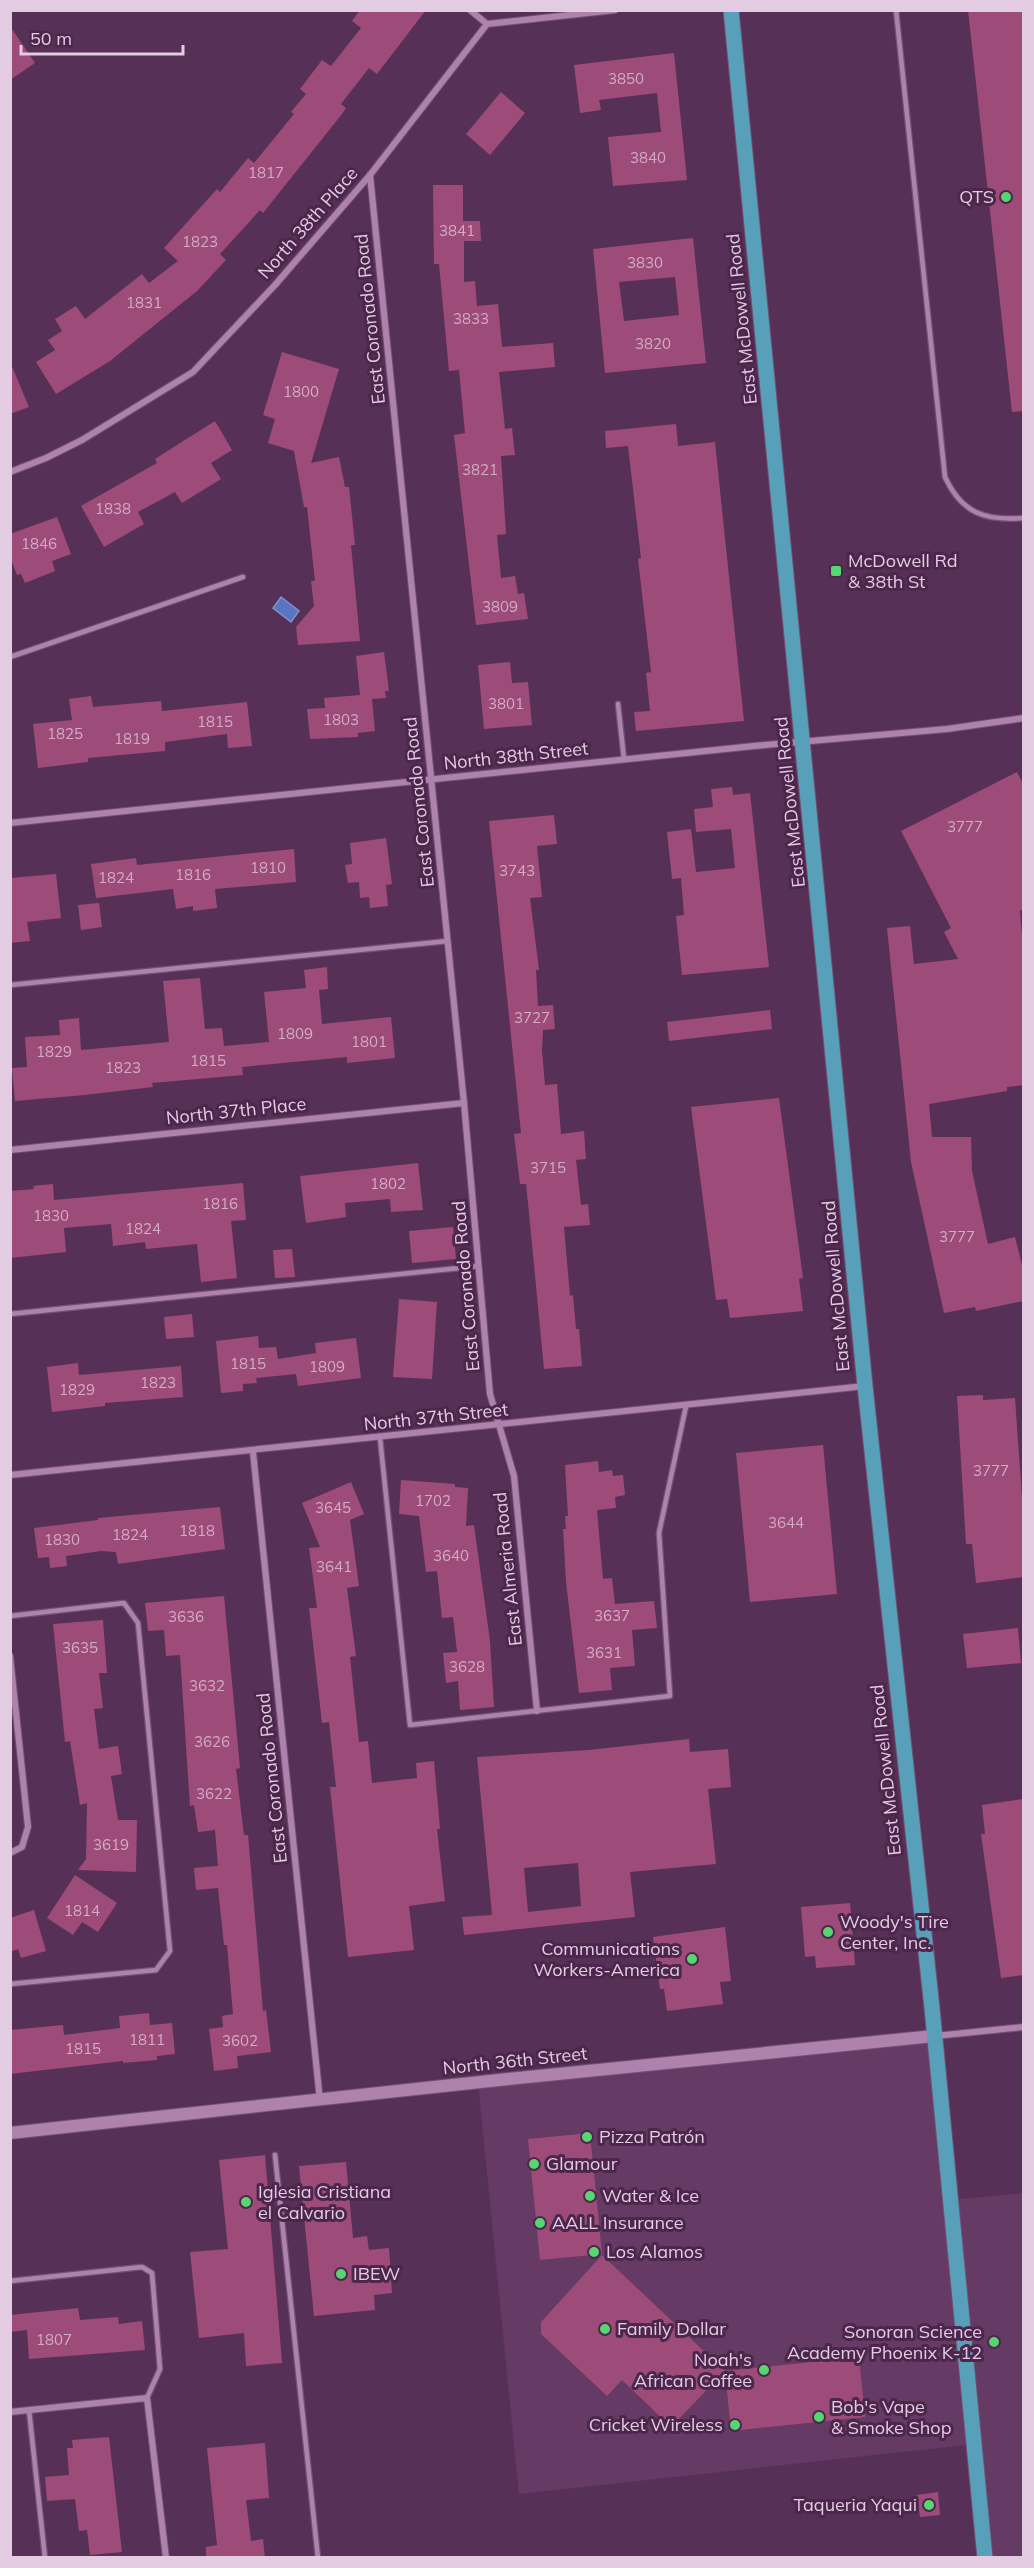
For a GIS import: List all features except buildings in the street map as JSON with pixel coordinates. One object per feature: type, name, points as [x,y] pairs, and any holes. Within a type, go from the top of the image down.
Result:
[{"type":"main road","name":"East McDowell Road","points":[[731,10],[865,1386],[934,2036],[985,2558]]},
{"type":"main road","name":"North 36th Street","points":[[10,2133],[934,2036]]},
{"type":"street","points":[[470,10],[487,24],[555,14],[615,10]]},
{"type":"street","name":"North 38th Place","points":[[10,472],[46,458],[82,440],[194,372],[275,285],[370,175],[487,24]]},
{"type":"street","name":"East Coronado Road","points":[[370,175],[464,1103],[490,1394],[500,1426]]},
{"type":"street","name":"North 38th Street","points":[[10,823],[624,759],[947,729],[1023,718]]},
{"type":"street","name":"North 37th Place","points":[[10,1150],[464,1103]]},
{"type":"street","name":"North 37th Street","points":[[10,1475],[253,1452],[865,1386]]},
{"type":"street","name":"East Almeria Road","points":[[500,1426],[514,1476],[537,1711]]},
{"type":"street","name":"East Coronado Road","points":[[253,1452],[320,2101]]},
{"type":"street","points":[[10,1656],[28,1827],[22,1847],[10,1853]]},
{"type":"street","name":"North 36th Street","points":[[934,2036],[1023,2027]]},
{"type":"street","points":[[10,2412],[147,2398],[166,2558]]},
{"type":"lane","points":[[896,10],[945,477],[952,490],[967,507],[983,516],[999,520],[1023,518]]},
{"type":"lane","points":[[10,657],[243,576]]},
{"type":"lane","points":[[618,704],[624,759]]},
{"type":"lane","points":[[10,986],[448,941]]},
{"type":"lane","points":[[10,1314],[479,1266]]},
{"type":"lane","points":[[380,1438],[410,1725],[670,1696],[659,1533],[686,1406]]},
{"type":"lane","points":[[10,1616],[124,1603],[138,1623],[170,1951],[156,1970],[10,1984]]},
{"type":"lane","points":[[275,2155],[318,2558]]},
{"type":"lane","points":[[10,2281],[142,2267],[152,2273],[160,2369],[147,2398]]},
{"type":"lane","points":[[29,2410],[45,2558]]},
{"type":"shaded area","points":[[934,2036],[950,2200],[1023,2193],[1023,2557],[985,2557],[975,2444],[519,2494],[478,2082]]},
{"type":"water","points":[[281,597],[299,611],[291,622],[273,608]]},
{"type":"place","name":"QTS","points":[[1006,197]]},
{"type":"place","name":"McDowell Rd & 38th St","points":[[836,571]]},
{"type":"place","name":"Woody's Tire Center, Inc.","points":[[828,1932]]},
{"type":"place","name":"Communications Workers-America","points":[[692,1959]]},
{"type":"place","name":"Pizza Patrón","points":[[587,2137]]},
{"type":"place","name":"Glamour","points":[[534,2164]]},
{"type":"place","name":"Water & Ice","points":[[590,2196]]},
{"type":"place","name":"Iglesia Cristiana el Calvario","points":[[246,2202]]},
{"type":"place","name":"AALL Insurance","points":[[540,2223]]},
{"type":"place","name":"Los Alamos","points":[[594,2252]]},
{"type":"place","name":"IBEW","points":[[341,2274]]},
{"type":"place","name":"Family Dollar","points":[[605,2329]]},
{"type":"place","name":"Sonoran Science Academy Phoenix K-12","points":[[994,2342]]},
{"type":"place","name":"Noah's African Coffee","points":[[764,2370]]},
{"type":"place","name":"Bob's Vape & Smoke Shop","points":[[819,2417]]},
{"type":"place","name":"Cricket Wireless","points":[[735,2425]]},
{"type":"place","name":"Taqueria Yaqui","points":[[929,2505]]}]
